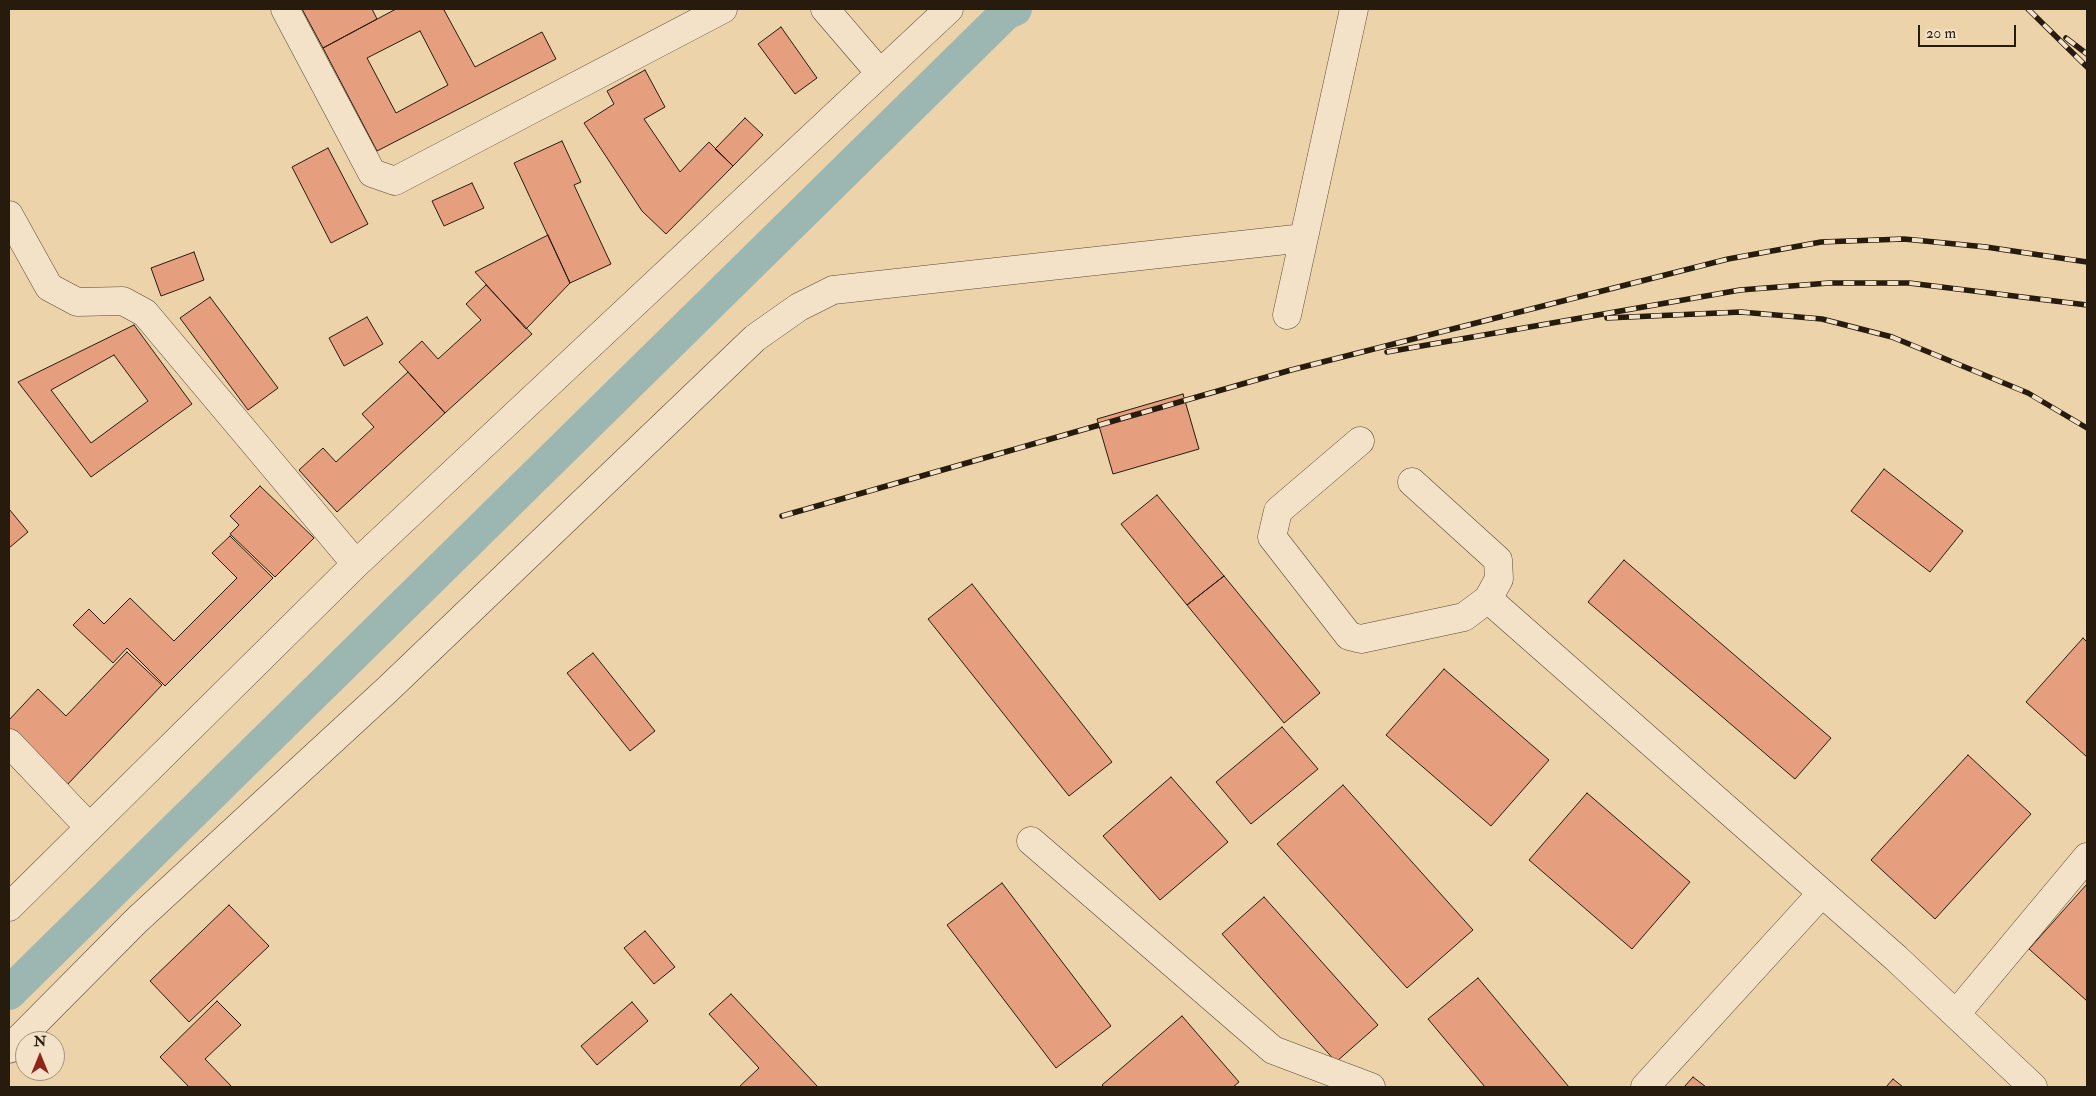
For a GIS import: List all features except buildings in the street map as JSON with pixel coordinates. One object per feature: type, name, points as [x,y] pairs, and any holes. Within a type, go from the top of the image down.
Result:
[{"type":"street","points":[[285,9],[372,173],[395,181],[723,9]]},
{"type":"street","points":[[824,9],[879,72]]},
{"type":"street","points":[[9,906],[356,564],[879,72],[949,9]]},
{"type":"street","points":[[1287,315],[1354,9]]},
{"type":"street","points":[[9,215],[49,288],[77,302],[123,301],[145,313],[356,564]]},
{"type":"street","points":[[9,1049],[137,920],[388,690],[755,338],[799,307],[833,290],[1304,238]]},
{"type":"street","points":[[1360,441],[1278,511],[1272,537],[1349,636],[1361,639],[1464,617],[1488,599],[1499,579],[1498,560],[1412,482]]},
{"type":"street","points":[[1488,599],[1822,893],[1956,1014],[2033,1087]]},
{"type":"street","points":[[9,743],[89,826]]},
{"type":"street","points":[[1031,840],[1273,1050],[1371,1087]]},
{"type":"street","points":[[1956,1014],[2087,857]]},
{"type":"street","points":[[1645,1087],[1822,893]]},
{"type":"waterway","points":[[9,993],[1006,13],[1015,9]]},
{"type":"railway","points":[[2028,9],[2087,67]]},
{"type":"railway","points":[[2066,38],[2087,54]]},
{"type":"railway","points":[[782,516],[1291,370],[1728,259],[1821,242],[1904,239],[1986,247],[2087,262]]},
{"type":"railway","points":[[1387,352],[1740,290],[1829,283],[1909,283],[2087,305]]},
{"type":"railway","points":[[1607,318],[1741,312],[1822,319],[1892,337],[2028,393],[2087,428]]}]
